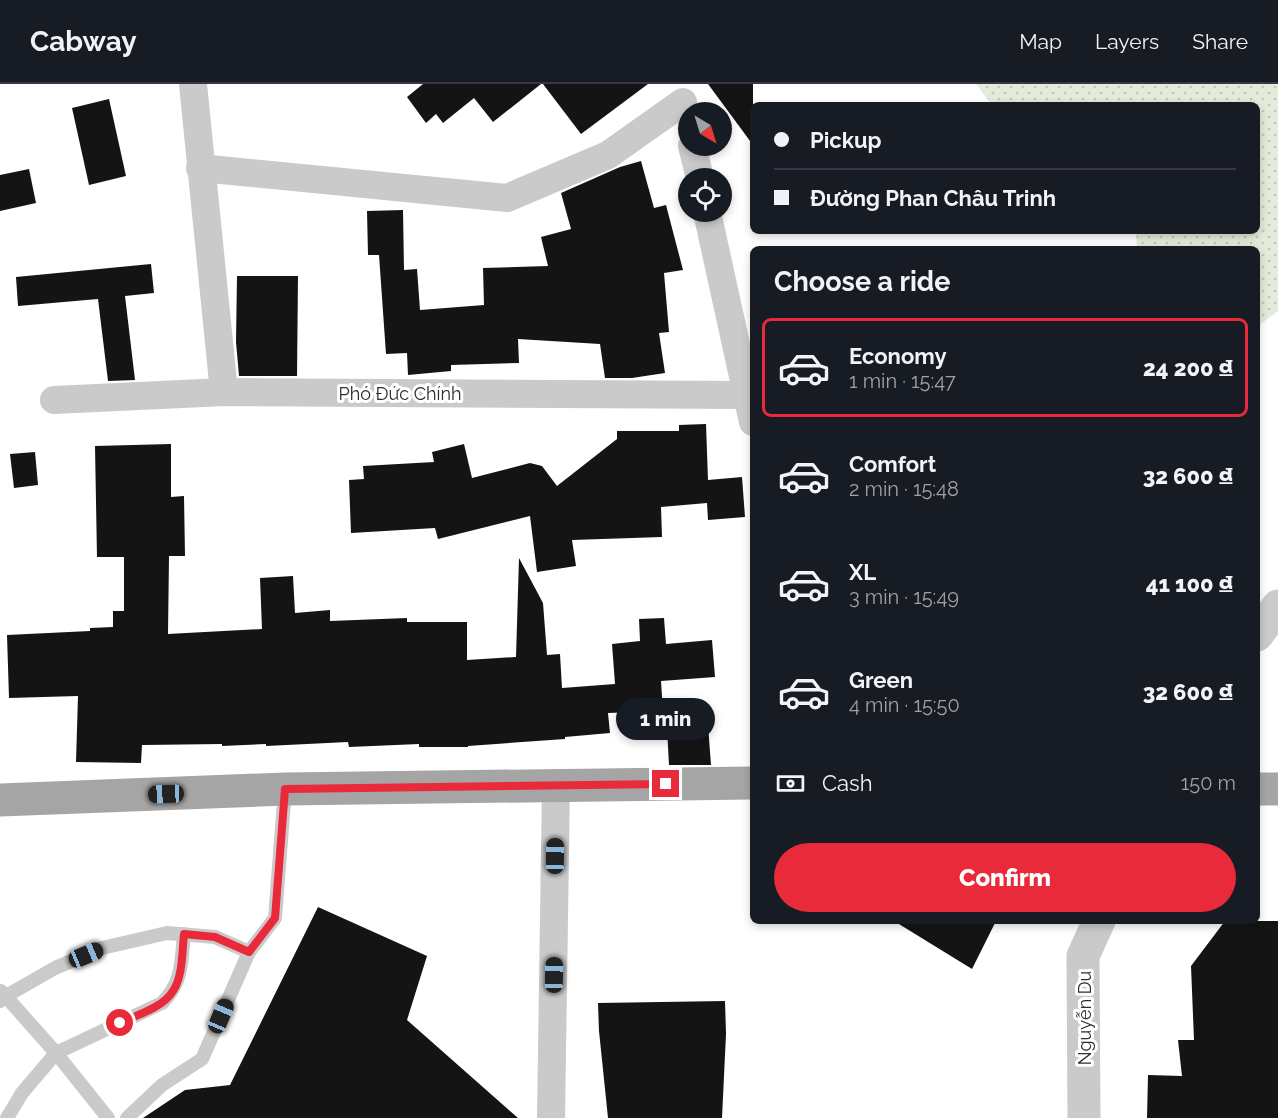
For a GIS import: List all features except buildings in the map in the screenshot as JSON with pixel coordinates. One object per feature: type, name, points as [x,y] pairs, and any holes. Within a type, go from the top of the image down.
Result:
[{"type":"main road","points":[[0,800],[285,789],[750,783]]},
{"type":"main road","points":[[1260,789],[1278,789]]},
{"type":"street","points":[[193,84],[224,392]]},
{"type":"street","points":[[200,168],[507,198],[608,155],[678,108]]},
{"type":"street","points":[[709,222],[750,408]]},
{"type":"street","name":"Phó Đức Chính","points":[[54,400],[224,392],[750,408]]},
{"type":"street","points":[[1260,632],[1278,606]]},
{"type":"street","points":[[551,1118],[556,785]]},
{"type":"street","name":"Nguyễn Du","points":[[1084,1118],[1083,956],[1098,924]]},
{"type":"lane","points":[[127,1118],[162,1085],[202,1059],[249,952],[275,918],[285,789]]},
{"type":"lane","points":[[108,1118],[56,1053],[2,996],[55,968],[102,948],[167,933],[215,937],[249,952]]},
{"type":"lane","points":[[7,1118],[22,1093],[56,1053],[162,1003],[174,991],[180,973],[184,934]]},
{"type":"green space","points":[[976,84],[1278,84],[1278,311],[1260,325],[1260,246],[1137,246],[1136,234],[1260,234],[1260,102],[990,102]]},
{"type":"route","points":[[120,1023],[162,1003],[174,991],[180,973],[184,934],[215,937],[249,952],[275,918],[285,789],[666,784]]}]
